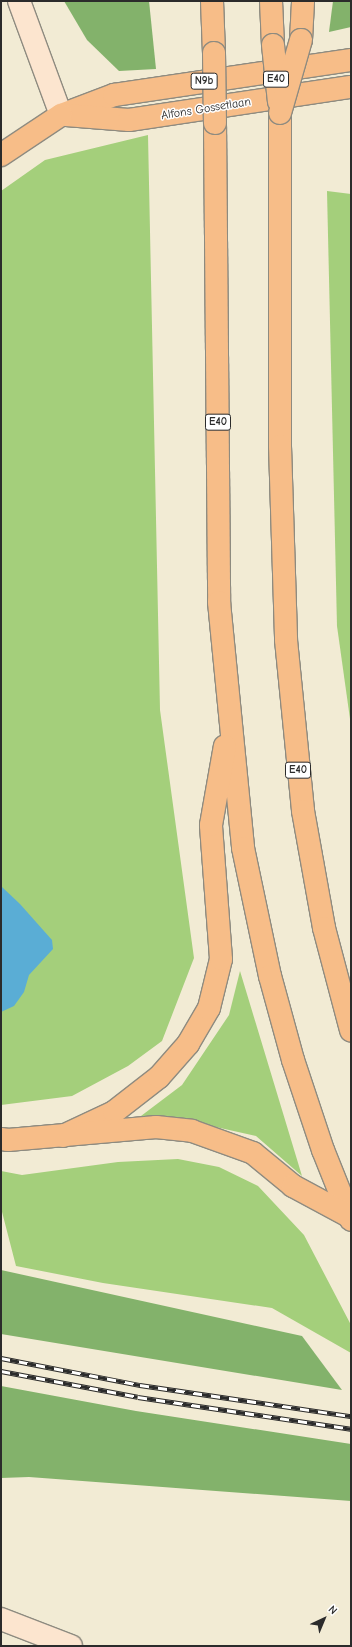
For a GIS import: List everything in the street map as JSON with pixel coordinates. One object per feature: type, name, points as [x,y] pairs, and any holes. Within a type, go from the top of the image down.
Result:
[{"type":"main road","name":"E40","points":[[212,1],[215,123],[219,602],[229,722],[243,848],[270,976],[293,1060],[323,1150],[350,1218]]},
{"type":"main road","name":"E40","points":[[271,1],[273,45],[280,113],[280,446],[286,640],[303,811],[324,928],[351,1030]]},
{"type":"main road","points":[[280,113],[301,40],[303,1]]},
{"type":"main road","name":"N9b","points":[[61,115],[114,95],[351,60]]},
{"type":"main road","name":"Alfons Gossetlaan","points":[[61,115],[129,120],[351,87]]},
{"type":"main road","points":[[1,155],[61,115]]},
{"type":"main road","points":[[63,1136],[114,1112],[159,1077],[188,1044],[209,1008],[221,959],[211,826],[229,722]]},
{"type":"main road","points":[[1,1138],[63,1136],[156,1128],[192,1131],[253,1153],[293,1186],[350,1218]]},
{"type":"street","points":[[19,1],[61,115]]},
{"type":"street","points":[[1,1619],[70,1646]]},
{"type":"green space","points":[[64,1],[149,1],[156,69],[119,71],[87,40]]},
{"type":"green space","points":[[333,1],[351,1],[351,27],[329,32]]},
{"type":"green space","points":[[148,135],[160,710],[194,958],[162,1041],[128,1066],[72,1096],[1,1105],[1,191],[45,160]]},
{"type":"green space","points":[[327,191],[351,194],[351,726],[337,626]]},
{"type":"green space","points":[[240,971],[302,1176],[256,1136],[180,1119],[137,1119],[182,1085],[229,1015]]},
{"type":"green space","points":[[178,1159],[219,1167],[258,1186],[304,1235],[351,1325],[351,1353],[272,1308],[103,1283],[16,1266],[1,1208],[1,1171],[22,1175],[118,1162]]},
{"type":"green space","points":[[1,1270],[302,1336],[342,1390],[1,1334]]},
{"type":"green space","points":[[1,1386],[136,1411],[351,1444],[351,1501],[29,1477],[1,1478]]},
{"type":"water","points":[[2,887],[20,904],[52,940],[53,949],[29,975],[24,992],[14,1006],[1,1012]]},
{"type":"railway","points":[[1,1358],[140,1385],[351,1416]]},
{"type":"railway","points":[[1,1371],[138,1397],[351,1429]]}]
